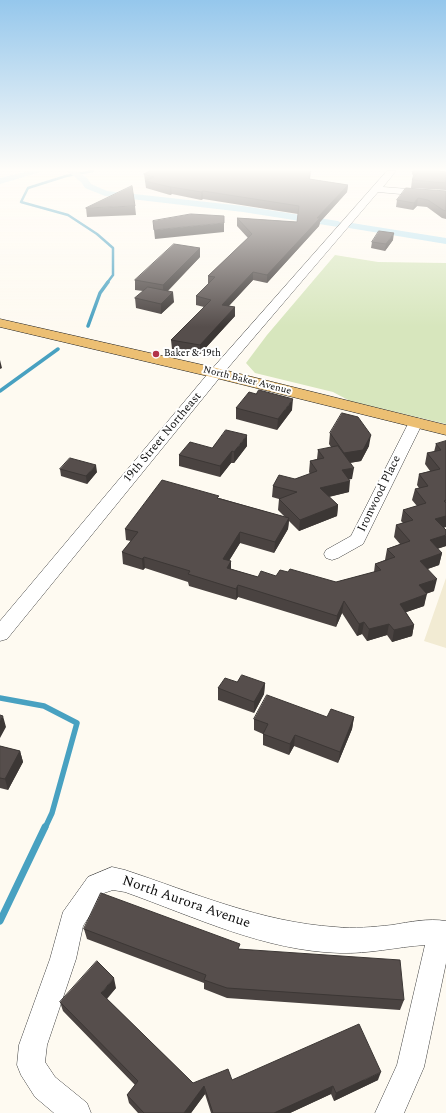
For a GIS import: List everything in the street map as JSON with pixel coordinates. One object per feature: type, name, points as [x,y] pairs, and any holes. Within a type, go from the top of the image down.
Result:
[{"type":"main road","name":"North Baker Avenue","points":[[0,323],[216,373],[446,430]]},
{"type":"street","name":"19th Street Northeast","points":[[0,634],[216,373],[346,223]]},
{"type":"street","name":"Ironwood Place","points":[[332,554],[357,540],[416,422]]},
{"type":"street","name":"North Aurora Avenue","points":[[77,1113],[45,1087],[31,1065],[33,1045],[63,959],[72,921],[96,885],[112,878],[125,881],[236,922],[291,935],[335,940],[443,934],[410,1067],[389,1113]]},
{"type":"shaded area","points":[[446,578],[446,648],[424,641]]},
{"type":"green space","points":[[335,255],[378,262],[446,263],[446,424],[350,401],[333,392],[255,373],[246,363],[267,335]]},
{"type":"building","points":[[153,223],[224,223],[224,223],[154,230]]},
{"type":"building","points":[[242,223],[315,223],[267,275],[253,272],[222,305],[235,307],[200,345],[171,340],[211,300],[196,296],[215,277],[208,276],[252,234]]},
{"type":"building","points":[[379,231],[394,233],[386,244],[372,242]]},
{"type":"building","points":[[174,244],[200,248],[163,285],[135,280]]},
{"type":"building","points":[[148,287],[173,292],[161,304],[135,298]]},
{"type":"building","points":[[259,390],[293,399],[278,419],[236,408],[249,392],[256,394]]},
{"type":"building","points":[[342,413],[358,417],[371,435],[363,450],[344,453],[330,433]]},
{"type":"building","points":[[226,430],[247,435],[234,452],[232,451],[220,466],[179,455],[190,442],[212,448]]},
{"type":"building","points":[[446,441],[446,500],[444,501],[446,503],[446,516],[435,519],[446,530],[446,535],[430,540],[442,553],[420,561],[437,579],[419,585],[427,594],[400,604],[414,625],[394,630],[389,624],[369,629],[364,622],[359,624],[344,601],[337,616],[238,585],[236,589],[188,574],[190,571],[144,557],[142,559],[122,552],[138,532],[125,529],[162,480],[219,496],[217,498],[289,518],[275,542],[240,532],[223,559],[231,561],[227,568],[258,577],[261,571],[276,576],[280,570],[288,572],[290,569],[336,582],[381,570],[375,564],[395,557],[387,549],[410,541],[396,525],[413,520],[403,510],[426,503],[415,489],[428,486],[419,474],[440,469],[427,453],[441,450],[436,444]]},
{"type":"building","points":[[338,446],[354,468],[342,470],[350,481],[320,488],[338,505],[300,520],[279,499],[297,492],[273,486],[279,475],[295,479],[317,471],[310,461],[324,458],[318,450]]},
{"type":"building","points":[[70,458],[96,465],[86,476],[60,469]]},
{"type":"building","points":[[242,675],[265,683],[254,702],[218,688],[225,678],[237,682]]},
{"type":"building","points":[[267,695],[327,717],[331,709],[354,717],[340,752],[295,735],[290,744],[263,734],[268,724],[254,719]]},
{"type":"building","points":[[0,746],[20,751],[5,779],[0,778]]},
{"type":"building","points":[[101,893],[240,944],[238,949],[400,960],[404,1000],[227,988],[204,980],[206,975],[84,929]]},
{"type":"building","points":[[97,961],[114,978],[101,993],[193,1083],[228,1069],[232,1080],[359,1024],[381,1072],[336,1093],[333,1086],[274,1113],[213,1113],[204,1086],[184,1113],[144,1113],[127,1095],[138,1081],[60,1002]]},
{"type":"waterway","points":[[80,223],[97,234],[113,248],[113,275],[107,283]]},
{"type":"waterway","points":[[331,223],[338,224]]},
{"type":"waterway","points":[[352,226],[446,241]]},
{"type":"waterway","points":[[88,326],[100,293],[108,282]]},
{"type":"waterway","points":[[0,391],[58,349]]},
{"type":"waterway","points":[[0,698],[44,706],[77,723],[52,813],[45,828]]},
{"type":"waterway","points":[[0,921],[45,827]]},
{"type":"place","name":"Baker & 19th","points":[[156,354]]}]
